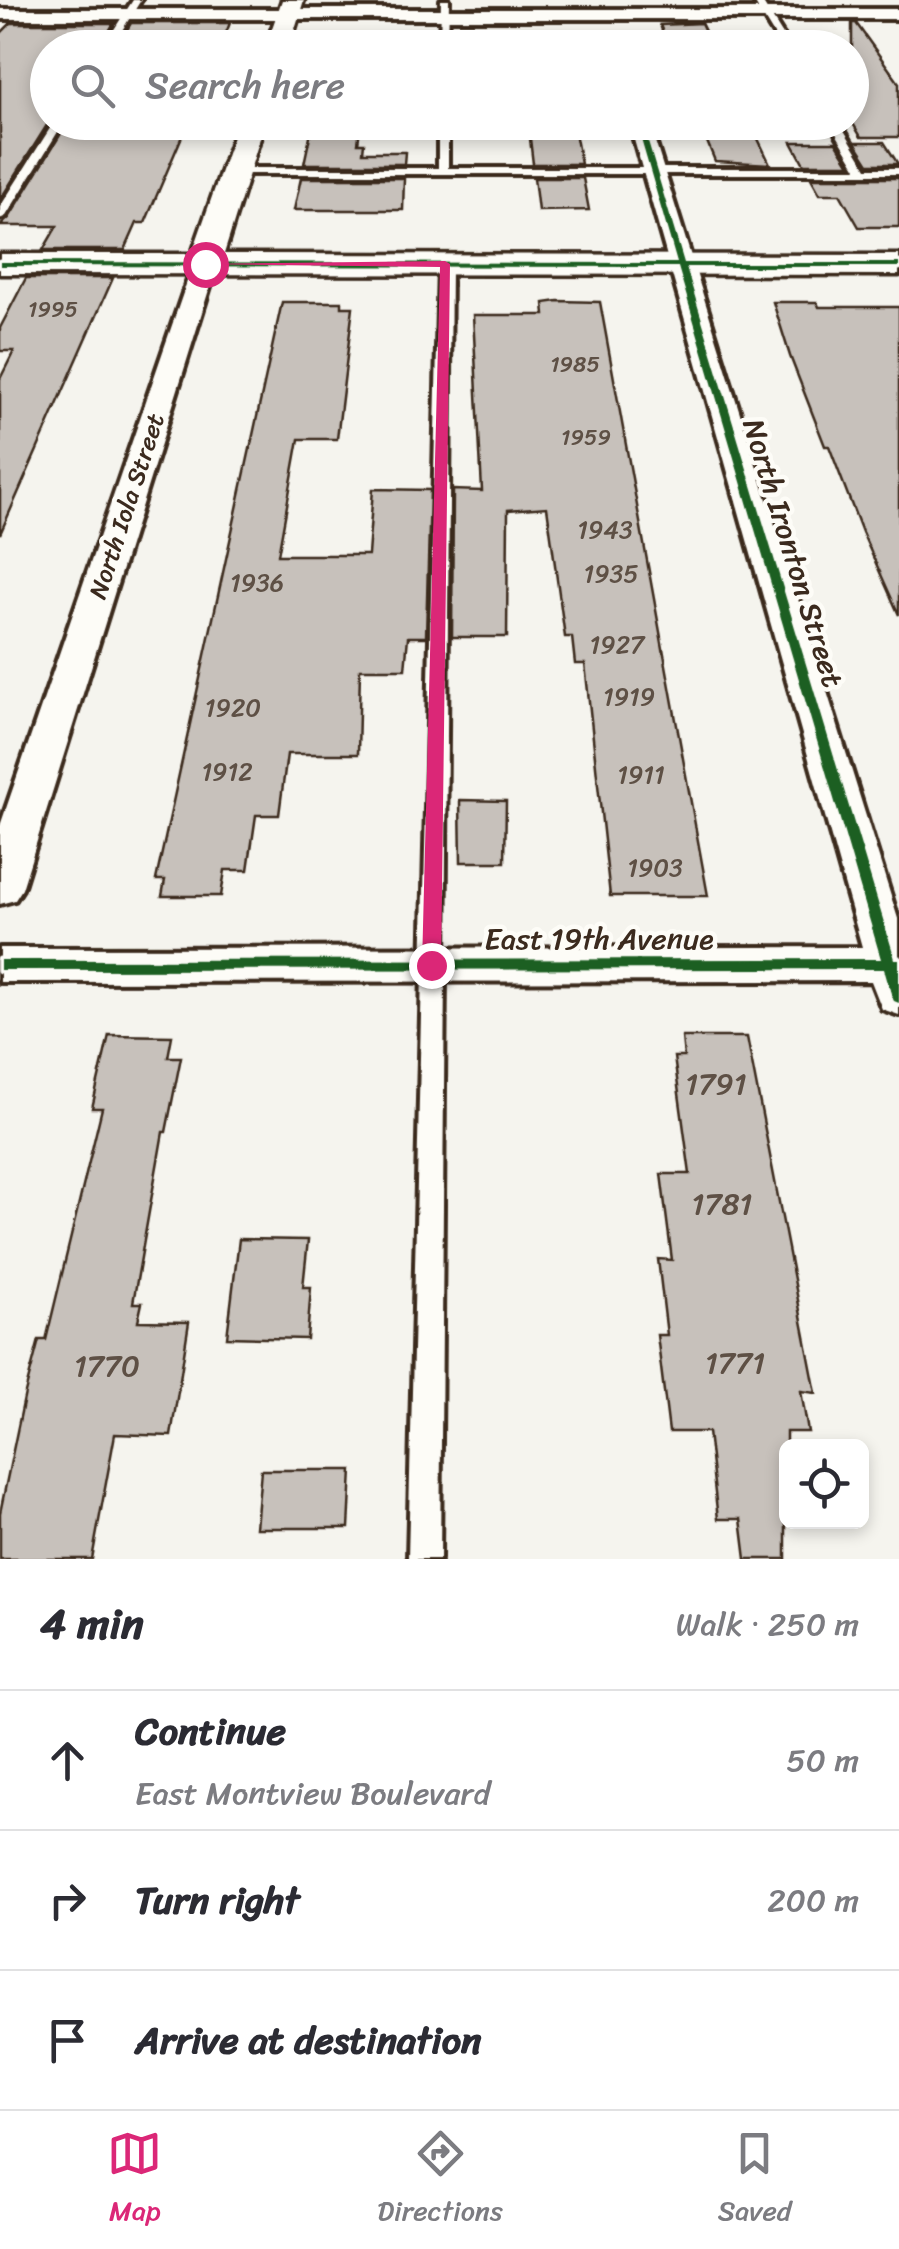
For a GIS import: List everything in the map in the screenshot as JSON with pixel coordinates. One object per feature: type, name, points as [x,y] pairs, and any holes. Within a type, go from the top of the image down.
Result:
[{"type":"main road","name":"North Iola Street","points":[[205,264],[246,140]]},
{"type":"main road","points":[[0,264],[899,265]]},
{"type":"street","points":[[0,14],[132,7],[445,7],[604,15],[762,7],[899,14]]},
{"type":"street","name":"North Ironton Street","points":[[645,140],[896,975]]},
{"type":"street","name":"North Iola Street","points":[[0,889],[205,264]]},
{"type":"street","name":"East 19th Avenue","points":[[0,965],[431,965],[896,975]]},
{"type":"lane","points":[[117,30],[132,7]]},
{"type":"lane","points":[[762,7],[776,30]]},
{"type":"lane","points":[[0,216],[48,140]]},
{"type":"lane","points":[[442,171],[443,140]]},
{"type":"lane","points":[[845,140],[864,171]]},
{"type":"lane","points":[[236,171],[899,171]]},
{"type":"lane","points":[[424,1559],[445,264]]},
{"type":"building","points":[[11,23],[114,23],[110,30],[30,30],[30,140],[38,140],[0,200],[0,34]]},
{"type":"building","points":[[131,23],[230,23],[227,30],[127,30]]},
{"type":"building","points":[[701,23],[704,30],[662,30],[660,25]]},
{"type":"building","points":[[869,41],[899,83],[899,137],[869,137]]},
{"type":"building","points":[[57,140],[180,140],[145,223],[137,223],[125,250],[43,250],[57,226],[0,226],[9,218]]},
{"type":"building","points":[[309,140],[358,140],[364,143],[363,152],[405,152],[404,164],[304,164]]},
{"type":"building","points":[[530,140],[576,140],[581,164],[533,164]]},
{"type":"building","points":[[706,140],[759,140],[770,164],[715,161]]},
{"type":"building","points":[[792,142],[836,142],[850,164],[804,164]]},
{"type":"building","points":[[855,142],[884,142],[898,164],[869,164]]},
{"type":"building","points":[[301,178],[404,178],[403,210],[294,210]]},
{"type":"building","points":[[534,178],[583,178],[589,210],[538,211]]},
{"type":"building","points":[[811,178],[899,178],[899,227],[859,227],[840,194],[820,194]]},
{"type":"building","points":[[26,278],[113,278],[0,534],[0,379],[14,351],[0,351],[0,328]]},
{"type":"building","points":[[282,302],[342,302],[342,307],[353,307],[337,439],[299,439],[278,555],[368,555],[373,489],[430,490],[426,637],[408,637],[405,669],[360,669],[358,754],[287,754],[279,815],[256,815],[248,870],[225,870],[221,896],[162,896],[165,880],[156,880]]},
{"type":"building","points":[[600,302],[708,896],[610,896],[585,664],[575,664],[572,637],[565,637],[547,507],[508,510],[507,637],[452,637],[453,490],[482,491],[473,315],[545,315],[544,303]]},
{"type":"building","points":[[773,302],[817,302],[819,307],[899,307],[899,615],[829,446],[825,446]]},
{"type":"building","points":[[460,800],[506,801],[505,862],[461,862]]},
{"type":"building","points":[[109,1035],[172,1036],[168,1057],[181,1057],[163,1132],[133,1303],[142,1303],[138,1321],[189,1322],[171,1436],[115,1434],[92,1559],[0,1559],[0,1513],[25,1393],[39,1340],[46,1340],[102,1108],[92,1108]]},
{"type":"building","points":[[682,1037],[747,1037],[816,1393],[801,1391],[808,1432],[786,1432],[786,1439],[779,1439],[779,1529],[786,1529],[786,1559],[746,1559],[741,1519],[718,1519],[708,1432],[669,1432],[657,1335],[667,1335],[658,1259],[672,1260],[661,1174],[690,1174],[674,1057],[684,1057]]},
{"type":"building","points":[[239,1239],[308,1240],[303,1287],[311,1287],[307,1339],[227,1337]]},
{"type":"building","points":[[261,1470],[352,1470],[349,1528],[256,1528]]},
{"type":"cycle path","points":[[644,140],[899,997]]},
{"type":"cycle path","points":[[0,264],[899,265]]},
{"type":"cycle path","points":[[0,965],[899,964]]},
{"type":"route","points":[[205,264],[445,264],[431,965]]}]
